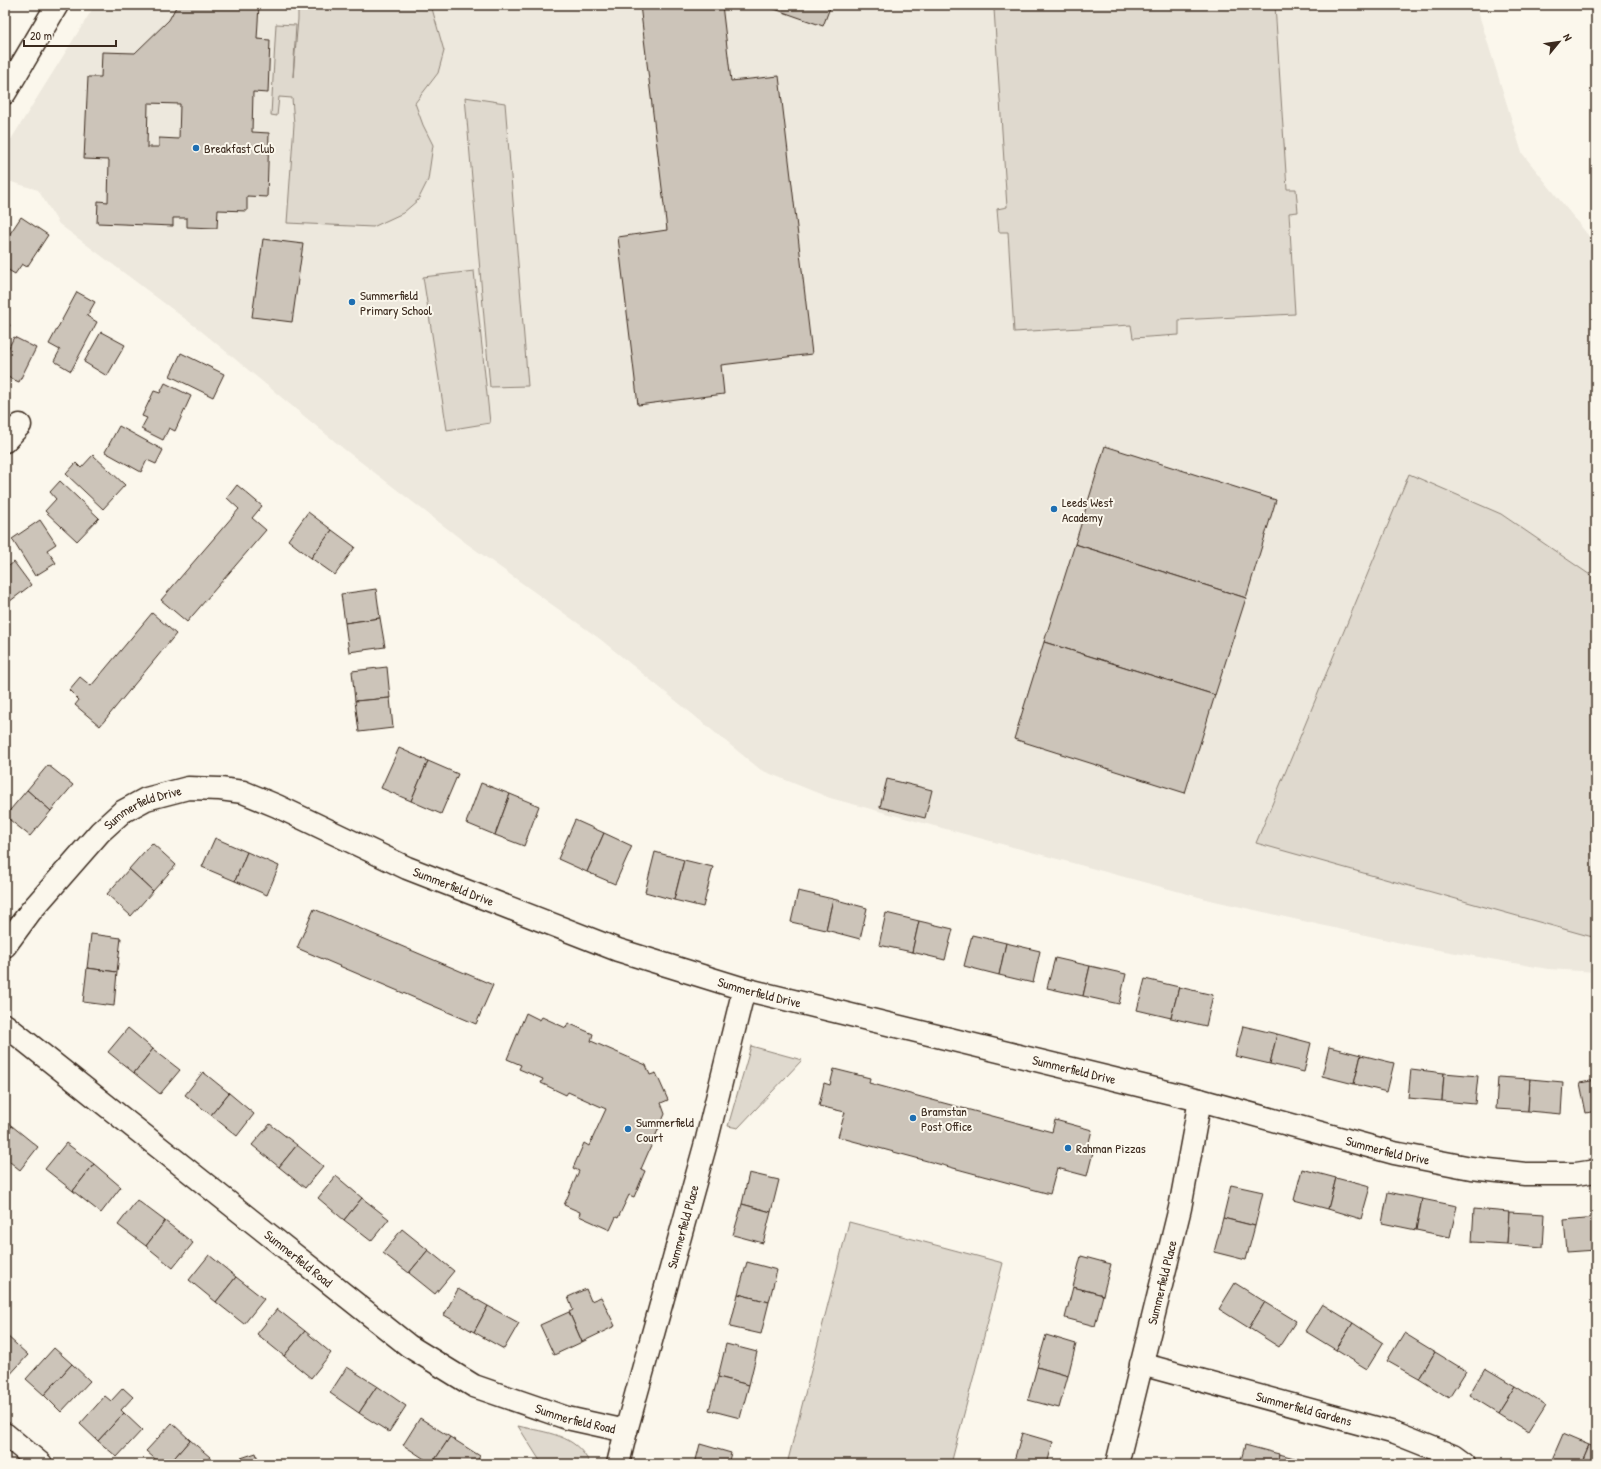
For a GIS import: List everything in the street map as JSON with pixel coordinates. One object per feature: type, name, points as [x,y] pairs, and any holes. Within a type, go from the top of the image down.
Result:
[{"type":"street","points":[[5,93],[58,5]]},
{"type":"street","points":[[5,441],[20,425]]},
{"type":"street","name":"Summerfield Drive","points":[[5,946],[30,912],[100,832],[122,812],[146,799],[188,788],[220,789],[243,792],[277,806],[407,868],[618,950],[744,989],[1200,1100],[1394,1153],[1471,1168],[1525,1174],[1576,1174],[1596,1171]]},
{"type":"street","name":"Summerfield Place","points":[[618,1464],[707,1139],[744,989]]},
{"type":"street","name":"Summerfield Road","points":[[5,1025],[410,1346],[443,1368],[474,1386],[567,1418],[626,1431]]},
{"type":"street","name":"Summerfield Place","points":[[1117,1464],[1140,1364],[1180,1208],[1200,1100]]},
{"type":"street","name":"Summerfield Gardens","points":[[1140,1364],[1395,1433],[1453,1456],[1464,1464]]},
{"type":"street","points":[[5,1434],[41,1464]]},
{"type":"shaded area","name":"Leeds West Academy","points":[[95,5],[1476,5],[1522,153],[1596,245],[1596,972],[1548,969],[1410,945],[1210,900],[830,798],[761,770],[600,639],[466,543],[344,449],[200,330],[59,224],[38,190],[5,180],[5,149]]},
{"type":"shaded area","points":[[298,5],[431,5],[444,51],[438,73],[415,103],[423,125],[433,145],[428,180],[418,200],[403,213],[373,227],[287,223],[294,124],[292,98],[279,97],[277,116],[271,115],[276,24],[296,25],[293,77]]},
{"type":"shaded area","points":[[984,5],[1275,5],[1287,189],[1296,189],[1298,212],[1289,213],[1295,314],[1179,320],[1179,335],[1133,338],[1131,325],[1014,332],[1008,232],[999,232],[997,209],[1007,207],[994,9],[984,9]]},
{"type":"shaded area","points":[[465,97],[505,103],[528,386],[490,387]]},
{"type":"shaded area","points":[[474,271],[490,423],[447,430],[423,277]]},
{"type":"shaded area","points":[[1409,474],[1501,514],[1596,579],[1596,938],[1256,843]]},
{"type":"shaded area","points":[[751,1046],[802,1060],[738,1128],[728,1126]]},
{"type":"shaded area","points":[[849,1222],[1003,1263],[951,1464],[787,1464]]},
{"type":"shaded area","points":[[518,1426],[560,1436],[577,1446],[590,1464],[542,1464]]},
{"type":"building","points":[[177,5],[259,5],[257,39],[270,40],[268,93],[253,92],[252,132],[269,133],[267,197],[247,196],[247,211],[218,210],[217,228],[187,227],[187,218],[173,218],[173,226],[97,223],[98,201],[108,202],[109,160],[84,159],[88,77],[101,77],[102,52],[135,53],[169,20]],"holes":[[[148,103],[180,104],[179,139],[159,138],[159,147],[147,147]]]},
{"type":"building","points":[[640,5],[722,5],[731,81],[779,76],[812,354],[721,365],[724,394],[638,405],[618,237],[667,230]]},
{"type":"building","points":[[763,5],[831,5],[823,26]]},
{"type":"building","points":[[21,217],[48,235],[27,267],[22,264],[15,274],[5,268],[5,241]]},
{"type":"building","points":[[263,239],[303,244],[292,322],[252,317]]},
{"type":"building","points":[[77,292],[95,302],[87,316],[97,322],[71,371],[54,361],[60,350],[49,344]]},
{"type":"building","points":[[5,322],[10,325],[5,333]]},
{"type":"building","points":[[101,332],[125,345],[107,376],[84,362]]},
{"type":"building","points":[[14,337],[36,348],[19,382],[5,376],[5,355]]},
{"type":"building","points":[[181,353],[224,374],[213,397],[170,376]]},
{"type":"building","points":[[165,383],[191,396],[175,431],[169,428],[163,440],[141,429],[147,418],[142,416],[154,391],[160,393]]},
{"type":"building","points":[[119,426],[163,450],[156,464],[147,460],[141,472],[105,452]]},
{"type":"building","points":[[1105,446],[1276,500],[1246,598],[1075,544]]},
{"type":"building","points":[[93,455],[125,485],[103,509],[66,474],[76,463],[81,468]]},
{"type":"building","points":[[60,481],[99,518],[77,541],[45,511],[56,499],[50,492]]},
{"type":"building","points":[[237,485],[262,506],[252,518],[266,530],[187,622],[161,600],[239,509],[227,498]]},
{"type":"building","points":[[308,512],[332,530],[311,558],[288,540]]},
{"type":"building","points":[[40,520],[56,544],[47,550],[56,563],[35,576],[12,539]]},
{"type":"building","points":[[332,530],[355,547],[335,575],[311,558]]},
{"type":"building","points":[[1075,544],[1246,598],[1215,695],[1044,642]]},
{"type":"building","points":[[14,562],[31,585],[5,605],[5,569]]},
{"type":"building","points":[[376,589],[380,618],[345,623],[341,594]]},
{"type":"building","points":[[152,613],[176,634],[100,726],[75,705],[79,700],[69,690],[80,677],[91,686]]},
{"type":"building","points":[[380,618],[385,647],[349,652],[345,623]]},
{"type":"building","points":[[1044,642],[1215,695],[1185,793],[1014,739]]},
{"type":"building","points":[[387,667],[390,698],[355,701],[352,671]]},
{"type":"building","points":[[390,698],[393,728],[359,732],[355,701]]},
{"type":"building","points":[[399,748],[428,761],[411,801],[381,788]]},
{"type":"building","points":[[428,761],[458,774],[441,814],[411,801]]},
{"type":"building","points":[[48,765],[73,785],[51,811],[27,790]]},
{"type":"building","points":[[887,779],[932,790],[925,818],[880,807]]},
{"type":"building","points":[[481,783],[510,794],[495,835],[466,823]]},
{"type":"building","points":[[27,790],[51,811],[30,836],[5,816]]},
{"type":"building","points":[[510,794],[539,806],[524,846],[495,835]]},
{"type":"building","points":[[575,820],[604,833],[587,872],[558,859]]},
{"type":"building","points":[[604,833],[632,846],[615,884],[587,872]]},
{"type":"building","points":[[215,838],[247,852],[235,881],[202,867]]},
{"type":"building","points":[[152,843],[176,865],[153,891],[129,869]]},
{"type":"building","points":[[247,852],[279,866],[267,895],[235,881]]},
{"type":"building","points":[[655,852],[684,860],[674,900],[645,892]]},
{"type":"building","points":[[684,860],[713,867],[703,907],[674,900]]},
{"type":"building","points":[[129,869],[153,891],[131,916],[107,894]]},
{"type":"building","points":[[798,891],[833,899],[826,930],[791,922]]},
{"type":"building","points":[[833,899],[867,908],[860,939],[826,930]]},
{"type":"building","points":[[314,909],[493,985],[476,1024],[297,948]]},
{"type":"building","points":[[886,913],[919,921],[912,952],[879,945]]},
{"type":"building","points":[[919,921],[953,929],[945,960],[912,952]]},
{"type":"building","points":[[91,934],[121,938],[117,972],[87,968]]},
{"type":"building","points":[[972,935],[1006,943],[999,975],[964,966]]},
{"type":"building","points":[[1006,943],[1040,951],[1033,983],[999,975]]},
{"type":"building","points":[[1055,958],[1090,966],[1083,996],[1047,988]]},
{"type":"building","points":[[1090,966],[1126,974],[1119,1004],[1083,996]]},
{"type":"building","points":[[87,968],[117,972],[114,1006],[83,1002]]},
{"type":"building","points":[[1145,979],[1179,987],[1171,1018],[1137,1010]]},
{"type":"building","points":[[1179,987],[1213,995],[1206,1026],[1171,1018]]},
{"type":"building","name":"Summerfield Court","points":[[526,1013],[540,1020],[542,1017],[566,1028],[568,1023],[593,1034],[591,1041],[646,1065],[650,1075],[656,1073],[668,1100],[661,1103],[665,1114],[641,1169],[645,1171],[634,1197],[629,1195],[618,1218],[616,1217],[610,1230],[579,1216],[580,1212],[564,1205],[579,1171],[573,1168],[584,1143],[589,1146],[606,1109],[568,1092],[566,1095],[541,1083],[543,1079],[519,1069],[521,1065],[507,1059]]},
{"type":"building","points":[[1243,1026],[1277,1034],[1270,1064],[1235,1056]]},
{"type":"building","points":[[128,1028],[153,1049],[134,1073],[108,1052]]},
{"type":"building","points":[[1277,1034],[1311,1043],[1304,1072],[1270,1064]]},
{"type":"building","points":[[1329,1047],[1361,1055],[1354,1084],[1322,1076]]},
{"type":"building","points":[[153,1049],[180,1070],[160,1094],[134,1073]]},
{"type":"building","points":[[1361,1055],[1394,1063],[1387,1092],[1354,1084]]},
{"type":"building","points":[[834,1069],[870,1078],[869,1083],[1052,1132],[1055,1120],[1092,1130],[1087,1150],[1093,1152],[1087,1176],[1057,1168],[1050,1194],[838,1137],[845,1112],[819,1106],[824,1083],[830,1085]]},
{"type":"building","points":[[1411,1069],[1444,1073],[1442,1101],[1408,1098]]},
{"type":"building","points":[[203,1072],[229,1093],[211,1115],[185,1095]]},
{"type":"building","points":[[1444,1073],[1478,1076],[1475,1104],[1442,1101]]},
{"type":"building","points":[[1498,1077],[1530,1079],[1528,1111],[1496,1109]]},
{"type":"building","points":[[1530,1079],[1563,1082],[1561,1114],[1528,1111]]},
{"type":"building","points":[[1596,1080],[1596,1111],[1586,1113],[1580,1083]]},
{"type":"building","points":[[229,1093],[254,1114],[237,1136],[211,1115]]},
{"type":"building","points":[[5,1121],[12,1126],[5,1135]]},
{"type":"building","points":[[270,1124],[297,1145],[279,1167],[252,1145]]},
{"type":"building","points":[[12,1126],[38,1147],[20,1170],[5,1158],[5,1135]]},
{"type":"building","points":[[66,1143],[94,1164],[73,1191],[45,1169]]},
{"type":"building","points":[[297,1145],[323,1166],[305,1188],[279,1167]]},
{"type":"building","points":[[94,1164],[121,1187],[101,1213],[73,1191]]},
{"type":"building","points":[[1302,1169],[1336,1178],[1328,1209],[1294,1200]]},
{"type":"building","points":[[749,1173],[779,1180],[771,1212],[742,1204]]},
{"type":"building","points":[[336,1176],[362,1198],[344,1220],[318,1198]]},
{"type":"building","points":[[1336,1178],[1370,1187],[1361,1219],[1328,1209]]},
{"type":"building","points":[[1231,1185],[1263,1192],[1255,1226],[1223,1218]]},
{"type":"building","points":[[1388,1192],[1422,1199],[1416,1230],[1382,1223]]},
{"type":"building","points":[[362,1198],[389,1219],[371,1241],[344,1220]]},
{"type":"building","points":[[1422,1199],[1457,1206],[1450,1237],[1416,1230]]},
{"type":"building","points":[[137,1200],[165,1221],[146,1246],[118,1225]]},
{"type":"building","points":[[742,1204],[771,1212],[763,1243],[733,1235]]},
{"type":"building","points":[[1474,1209],[1509,1212],[1507,1244],[1472,1242]]},
{"type":"building","points":[[1509,1212],[1545,1214],[1543,1247],[1507,1244]]},
{"type":"building","points":[[1596,1217],[1596,1250],[1567,1252],[1564,1220]]},
{"type":"building","points":[[1223,1218],[1255,1226],[1246,1260],[1214,1252]]},
{"type":"building","points":[[165,1221],[193,1243],[173,1268],[146,1246]]},
{"type":"building","points":[[402,1229],[428,1250],[409,1273],[383,1253]]},
{"type":"building","points":[[428,1250],[454,1271],[435,1294],[409,1273]]},
{"type":"building","points":[[209,1255],[236,1277],[216,1302],[189,1280]]},
{"type":"building","points":[[1081,1256],[1111,1264],[1103,1295],[1073,1287]]},
{"type":"building","points":[[747,1262],[777,1270],[769,1302],[738,1294]]},
{"type":"building","points":[[236,1277],[264,1299],[244,1324],[216,1302]]},
{"type":"building","points":[[1235,1283],[1265,1302],[1249,1328],[1219,1309]]},
{"type":"building","points":[[1073,1287],[1103,1295],[1095,1326],[1065,1318]]},
{"type":"building","points":[[458,1289],[488,1306],[474,1332],[444,1315]]},
{"type":"building","points":[[586,1289],[591,1301],[601,1297],[615,1326],[582,1342],[569,1312],[573,1310],[568,1297]]},
{"type":"building","points":[[738,1294],[769,1302],[761,1334],[730,1327]]},
{"type":"building","points":[[1265,1302],[1296,1321],[1279,1347],[1249,1328]]},
{"type":"building","points":[[1322,1304],[1353,1323],[1336,1350],[1305,1331]]},
{"type":"building","points":[[488,1306],[519,1323],[504,1349],[474,1332]]},
{"type":"building","points":[[277,1309],[305,1331],[284,1356],[257,1334]]},
{"type":"building","points":[[569,1312],[582,1342],[554,1355],[540,1325]]},
{"type":"building","points":[[1353,1323],[1383,1343],[1367,1369],[1336,1350]]},
{"type":"building","points":[[305,1331],[331,1353],[311,1378],[284,1356]]},
{"type":"building","points":[[1404,1333],[1435,1352],[1419,1379],[1387,1361]]},
{"type":"building","points":[[6,1335],[28,1355],[6,1379],[5,1336]]},
{"type":"building","points":[[1046,1335],[1076,1344],[1068,1376],[1037,1367]]},
{"type":"building","points":[[726,1344],[757,1352],[749,1385],[718,1377]]},
{"type":"building","points":[[54,1348],[72,1364],[44,1395],[26,1379]]},
{"type":"building","points":[[1435,1352],[1466,1371],[1449,1398],[1419,1379]]},
{"type":"building","points":[[72,1364],[90,1381],[61,1412],[44,1395]]},
{"type":"building","points":[[347,1367],[377,1386],[359,1413],[330,1393]]},
{"type":"building","points":[[1037,1367],[1068,1376],[1059,1408],[1028,1400]]},
{"type":"building","points":[[1485,1368],[1515,1386],[1498,1413],[1469,1395]]},
{"type":"building","points":[[718,1377],[749,1385],[740,1418],[709,1410]]},
{"type":"building","points":[[377,1386],[406,1406],[389,1432],[359,1413]]},
{"type":"building","points":[[1515,1386],[1545,1405],[1528,1432],[1498,1413]]},
{"type":"building","points":[[123,1388],[133,1397],[121,1410],[124,1413],[98,1441],[80,1424],[105,1396],[111,1401]]},
{"type":"building","points":[[124,1413],[142,1430],[117,1457],[98,1441]]},
{"type":"building","points":[[420,1418],[450,1437],[432,1464],[403,1445]]},
{"type":"building","points":[[172,1423],[190,1440],[169,1464],[161,1464],[146,1451]]},
{"type":"building","points":[[1022,1433],[1053,1442],[1047,1464],[1013,1464]]},
{"type":"building","points":[[1563,1434],[1589,1445],[1581,1464],[1550,1464]]},
{"type":"building","points":[[450,1437],[480,1456],[475,1464],[432,1464]]},
{"type":"building","points":[[190,1440],[210,1457],[204,1464],[169,1464]]},
{"type":"building","points":[[700,1444],[731,1453],[728,1464],[695,1464]]},
{"type":"building","points":[[1245,1445],[1279,1454],[1277,1464],[1240,1464]]},
{"type":"building","points":[[1589,1445],[1596,1448],[1596,1464],[1581,1464]]},
{"type":"building","points":[[256,1453],[259,1464],[243,1464],[241,1458]]},
{"type":"building","points":[[1279,1454],[1314,1463],[1314,1464],[1277,1464]]},
{"type":"place","name":"Breakfast Club","points":[[196,148]]},
{"type":"place","name":"Summerfield Primary School","points":[[352,302]]},
{"type":"place","name":"Leeds West Academy","points":[[1054,509]]},
{"type":"place","name":"Bramstan Post Office","points":[[913,1118]]},
{"type":"place","name":"Summerfield Court","points":[[628,1129]]},
{"type":"place","name":"Rahman Pizzas","points":[[1068,1148]]}]
